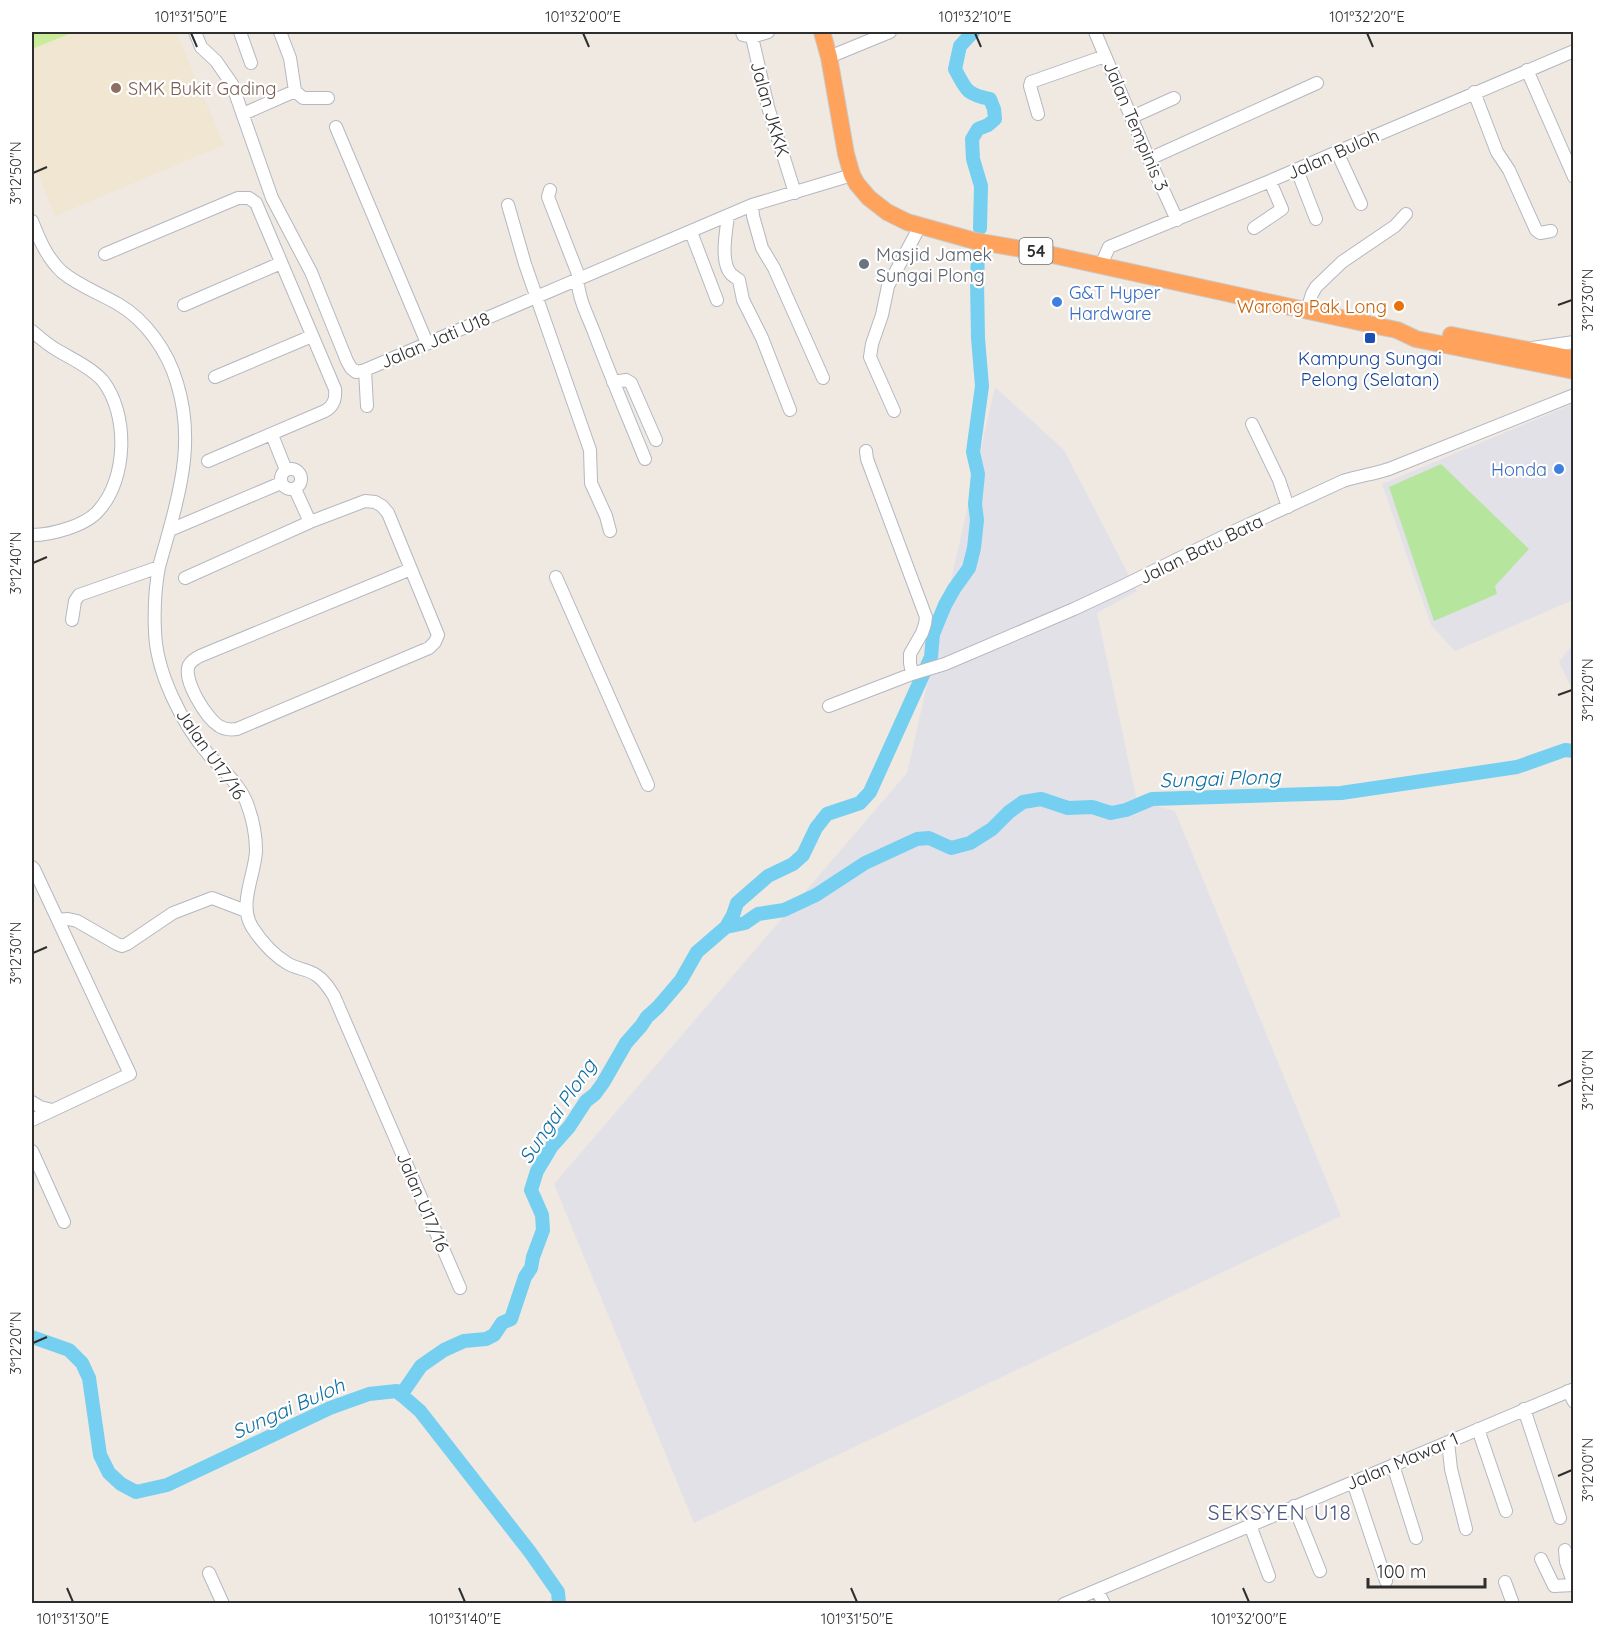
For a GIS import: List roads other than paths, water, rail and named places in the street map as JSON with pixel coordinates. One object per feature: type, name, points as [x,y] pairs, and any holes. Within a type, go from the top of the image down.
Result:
[{"type":"highway","name":"54","points":[[822,32],[852,175],[869,198],[887,212],[907,222],[975,241],[1101,265],[1397,330],[1420,330],[1574,359]]},
{"type":"highway","name":"54","points":[[1397,330],[1416,339],[1574,371]]},
{"type":"street","name":"Jalan Jati U18","points":[[195,32],[201,47],[216,62],[232,84],[272,198],[311,272],[346,361],[356,372],[752,205],[852,175]]},
{"type":"street","points":[[240,32],[251,63]]},
{"type":"street","points":[[280,32],[290,58],[295,91],[303,98],[328,98]]},
{"type":"street","points":[[747,34],[768,32]]},
{"type":"street","points":[[829,57],[890,32]]},
{"type":"street","name":"Jalan Tempinis 3","points":[[1095,32],[1177,220]]},
{"type":"street","name":"Jalan JKKK","points":[[747,34],[795,193]]},
{"type":"street","name":"Jalan Buloh","points":[[1101,265],[1109,247],[1270,182],[1474,92],[1574,51]]},
{"type":"street","points":[[1038,114],[1030,86],[1031,82],[1105,56]]},
{"type":"street","points":[[1527,70],[1574,177]]},
{"type":"street","points":[[1149,159],[1317,83]]},
{"type":"street","points":[[243,114],[295,91]]},
{"type":"street","points":[[1474,92],[1497,152],[1509,170],[1536,230],[1540,233],[1551,231]]},
{"type":"street","points":[[1132,117],[1174,99]]},
{"type":"street","points":[[336,127],[428,343]]},
{"type":"street","points":[[1337,152],[1361,204]]},
{"type":"street","points":[[1297,170],[1316,219]]},
{"type":"street","points":[[1254,228],[1282,209],[1270,182]]},
{"type":"street","points":[[550,190],[548,197],[578,274],[578,285],[583,303],[645,459]]},
{"type":"street","points":[[105,254],[238,198],[249,198],[256,203],[336,396],[331,408],[208,461]]},
{"type":"street","points":[[508,205],[525,264],[590,450],[591,483],[606,516],[610,531]]},
{"type":"street","points":[[752,205],[762,248],[774,268],[823,378]]},
{"type":"street","points":[[1307,310],[1311,294],[1316,287],[1342,262],[1395,226],[1406,214]]},
{"type":"street","points":[[728,216],[725,251],[727,265],[730,273],[739,280],[743,300],[762,338],[790,410]]},
{"type":"street","name":"Jalan U17/16","points":[[32,221],[42,246],[62,271],[88,289],[120,305],[149,331],[165,354],[184,408],[186,434],[182,482],[159,567],[155,597],[155,634],[164,674],[183,718],[245,800],[256,850],[246,911],[250,924],[262,942],[288,964],[315,974],[326,984],[333,996],[460,1288]]},
{"type":"street","points":[[894,411],[870,357],[888,286],[920,226]]},
{"type":"street","points":[[691,232],[717,300]]},
{"type":"street","points":[[184,305],[281,263]]},
{"type":"street","points":[[32,331],[102,380],[117,409],[121,429],[121,446],[111,495],[98,512],[81,524],[60,531],[32,535]]},
{"type":"street","points":[[215,377],[312,336]]},
{"type":"street","points":[[1525,349],[1574,342]]},
{"type":"street","points":[[365,370],[367,406]]},
{"type":"street","points":[[613,382],[626,380],[631,383],[656,440]]},
{"type":"street","name":"Jalan Batu Bata","points":[[829,706],[912,674],[945,664],[1121,587],[1342,481],[1389,469],[1574,395]]},
{"type":"street","points":[[1252,424],[1279,480],[1288,507]]},
{"type":"street","points":[[272,435],[286,470]]},
{"type":"street","points":[[866,451],[926,617],[922,633],[910,654],[912,674]]},
{"type":"street","points":[[294,469],[299,473],[301,480],[295,489],[285,488],[281,483],[280,477],[286,470],[294,469]]},
{"type":"street","points":[[170,530],[281,483]]},
{"type":"street","points":[[295,489],[310,522]]},
{"type":"street","points":[[185,578],[310,522],[365,501],[375,502],[388,513],[411,569],[438,635],[429,648],[237,729],[228,730],[212,720],[198,701],[188,676],[188,666],[192,660],[411,569]]},
{"type":"street","points":[[72,620],[75,601],[79,595],[159,567]]},
{"type":"street","points":[[556,578],[648,785]]},
{"type":"street","points":[[32,867],[130,1074],[32,1120]]},
{"type":"street","points":[[58,921],[68,919],[77,921],[122,946],[173,913],[212,898],[246,911]]},
{"type":"street","points":[[32,1102],[52,1110]]},
{"type":"street","points":[[32,1151],[64,1222]]},
{"type":"street","name":"Jalan Mawar 1","points":[[1064,1604],[1478,1429],[1572,1394]]},
{"type":"street","points":[[1524,1410],[1560,1518]]},
{"type":"street","points":[[1478,1429],[1506,1511]]},
{"type":"street","points":[[1448,1442],[1451,1469],[1466,1529]]},
{"type":"street","points":[[1393,1465],[1416,1538]]},
{"type":"street","points":[[1353,1482],[1386,1581]]},
{"type":"street","points":[[1294,1506],[1320,1571]]},
{"type":"street","points":[[1250,1525],[1269,1576]]},
{"type":"street","points":[[1541,1559],[1554,1586],[1574,1585],[1566,1562],[1565,1550]]},
{"type":"street","points":[[209,1573],[223,1604]]},
{"type":"street","points":[[1505,1582],[1513,1604]]},
{"type":"street","points":[[1097,1590],[1104,1604]]},
{"type":"waterway","name":"Sungai Plong","points":[[973,32],[960,46],[955,69],[968,90],[990,99],[994,109],[995,119],[978,129],[972,139],[973,159],[981,186],[980,228]]},
{"type":"waterway","name":"Sungai Plong","points":[[401,1395],[421,1366],[444,1350],[464,1341],[486,1339],[494,1335],[502,1323],[511,1319],[543,1230],[542,1215],[531,1190],[537,1171],[552,1146],[569,1127],[586,1101],[603,1083],[626,1043],[681,980],[697,952],[726,927],[737,903],[768,876],[793,864],[803,855],[816,828],[827,814],[860,803],[870,792],[931,657],[933,634],[945,605],[969,568],[974,548],[978,474],[973,452],[982,386],[978,338],[978,255]]},
{"type":"waterway","name":"Sungai Plong","points":[[726,927],[745,923],[758,914],[784,910],[816,895],[865,863],[917,839],[929,838],[951,848],[970,843],[992,829],[1023,802],[1041,799],[1068,808],[1092,807],[1111,813],[1126,810],[1152,799],[1341,793],[1517,767],[1565,750],[1574,751]]},
{"type":"waterway","name":"Sungai Buloh","points":[[32,1337],[69,1350],[82,1363],[89,1378],[100,1455],[109,1473],[121,1484],[136,1492],[167,1485],[330,1408],[369,1394],[397,1391],[420,1411],[530,1552],[558,1592],[559,1604]]},
{"type":"place","name":"SMK Bukit Gading","points":[[116,88]]},
{"type":"place","name":"Masjid Jamek Sungai Plong","points":[[864,264]]},
{"type":"place","name":"G&T Hyper Hardware","points":[[1057,302]]},
{"type":"place","name":"Warong Pak Long","points":[[1399,306]]},
{"type":"place","name":"Kampung Sungai Pelong (Selatan)","points":[[1370,338]]},
{"type":"place","name":"Honda","points":[[1559,469]]},
{"type":"district","name":"SEKSYEN U18","points":[[1280,1512]]}]
